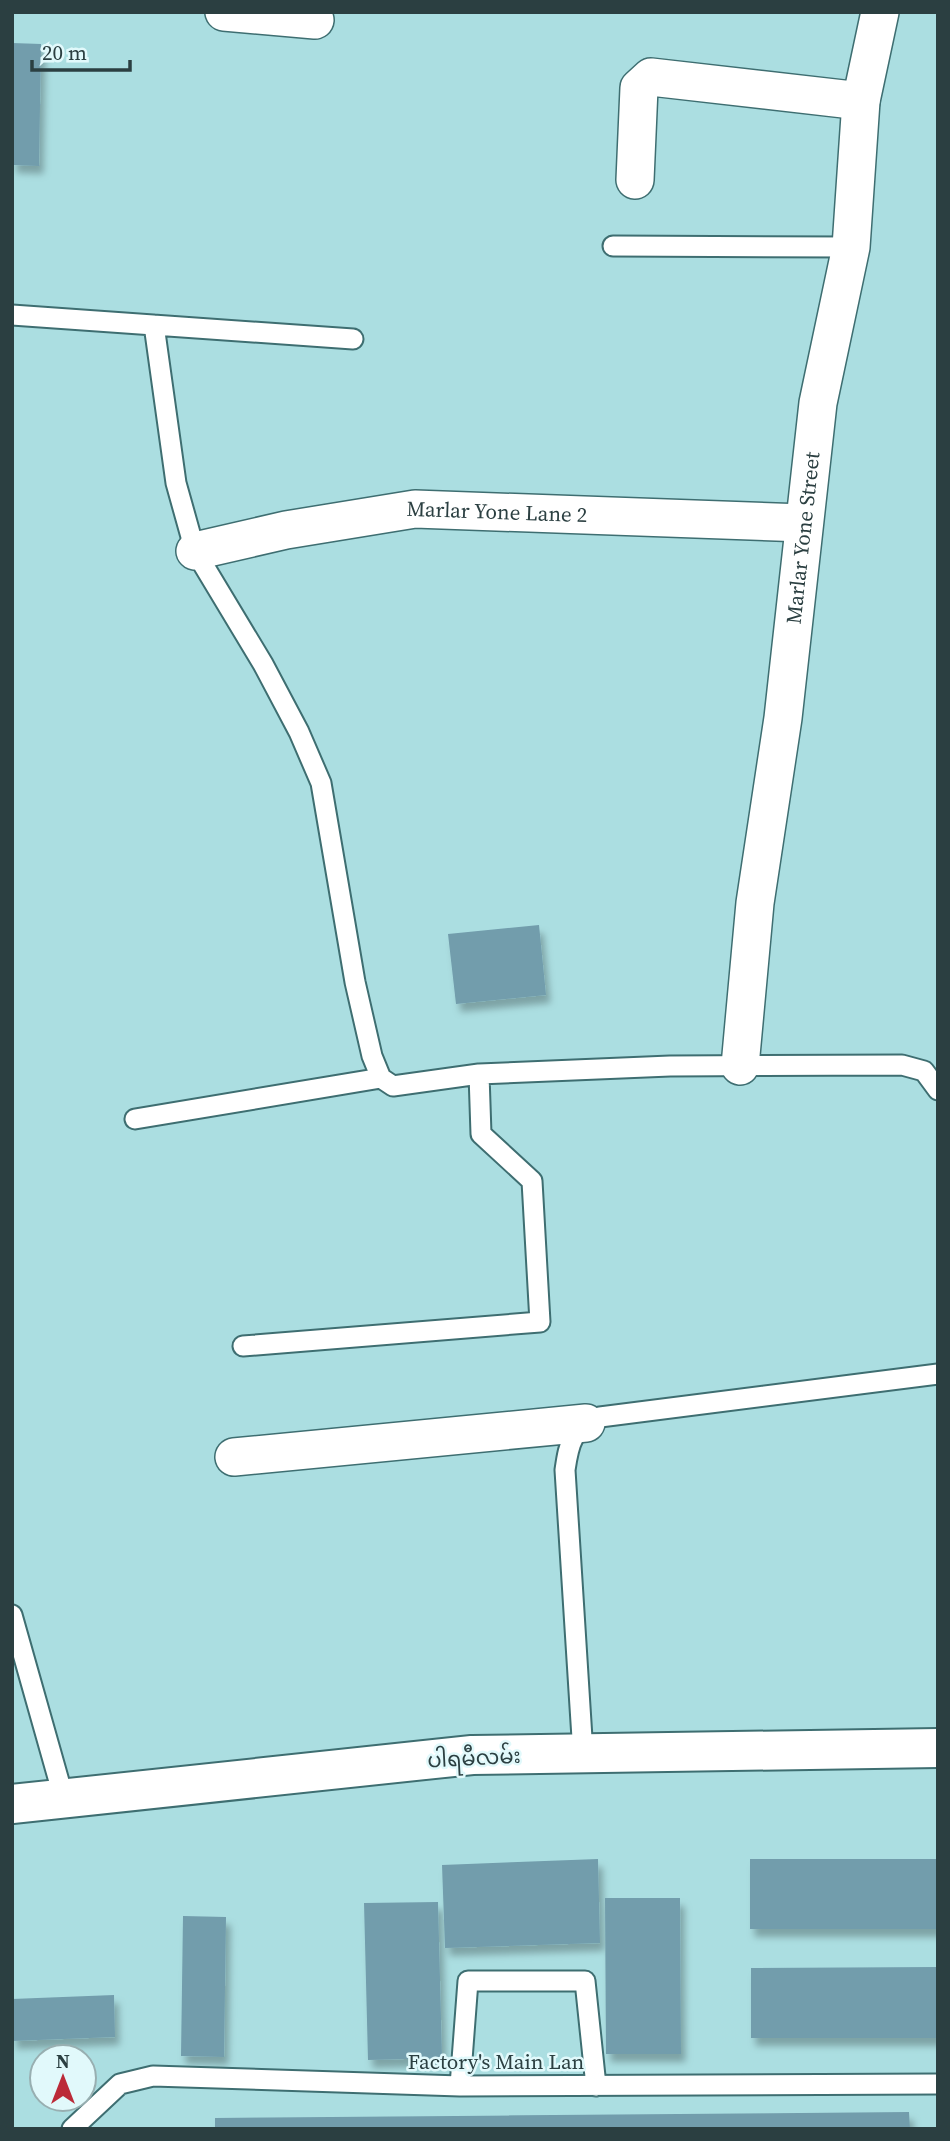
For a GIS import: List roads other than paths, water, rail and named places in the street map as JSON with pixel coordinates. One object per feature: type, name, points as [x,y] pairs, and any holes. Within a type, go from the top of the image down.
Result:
[{"type":"main road","name":"ပါရမီလမ်း","points":[[12,1804],[472,1755],[938,1748]]},
{"type":"street","points":[[224,12],[315,20]]},
{"type":"street","name":"Marlar Yone Street","points":[[740,1066],[755,903],[783,718],[818,403],[851,247],[861,101],[880,12]]},
{"type":"street","points":[[635,180],[639,88],[651,77],[861,101]]},
{"type":"street","name":"Marlar Yone Lane 2","points":[[195,551],[286,530],[415,509],[804,523]]},
{"type":"street","points":[[234,1457],[586,1423]]},
{"type":"lane","points":[[613,246],[851,247]]},
{"type":"lane","points":[[12,315],[353,339]]},
{"type":"lane","points":[[154,325],[176,484],[195,551],[263,664],[299,732],[321,783],[355,982],[372,1056],[387,1082]]},
{"type":"lane","points":[[135,1119],[387,1082],[479,1074],[670,1066],[902,1065],[924,1071],[938,1090]]},
{"type":"lane","points":[[243,1346],[540,1322],[532,1181],[481,1134],[479,1074]]},
{"type":"lane","points":[[583,1754],[565,1470],[573,1435],[586,1423],[600,1417],[938,1374]]},
{"type":"lane","points":[[12,1615],[64,1799]]},
{"type":"lane","points":[[460,2086],[468,1981],[585,1981],[596,2086]]},
{"type":"lane","name":"Factory's Main Lan","points":[[72,2129],[120,2084],[153,2077],[460,2086],[938,2084]]}]
